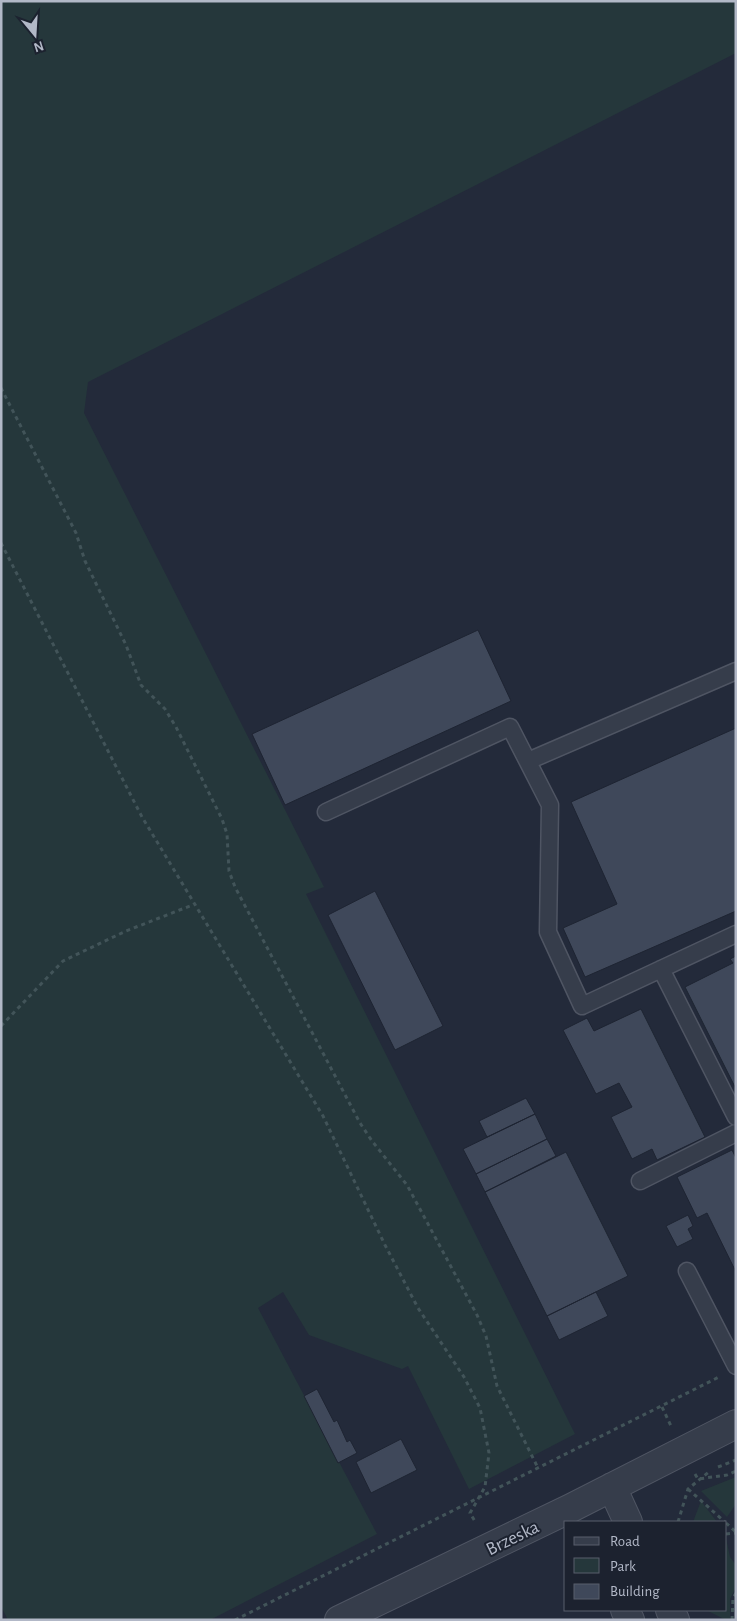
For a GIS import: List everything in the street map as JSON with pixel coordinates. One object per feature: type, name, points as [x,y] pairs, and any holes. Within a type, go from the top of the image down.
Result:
[{"type":"street","name":"Brzeska","points":[[340,1620],[489,1548],[575,1515],[612,1487],[736,1424]]},
{"type":"street","points":[[612,1487],[628,1521]]},
{"type":"lane","points":[[528,761],[736,671]]},
{"type":"lane","points":[[326,812],[510,727],[550,805],[548,932],[582,1006],[736,934]]},
{"type":"lane","points":[[661,969],[736,1117]]},
{"type":"lane","points":[[640,1181],[736,1134]]},
{"type":"lane","points":[[687,1271],[730,1341],[732,1370]]},
{"type":"path","points":[[1,388],[76,533],[85,561],[126,645],[141,685],[165,709],[176,727],[222,819],[227,834],[229,871],[235,887],[360,1123],[407,1185],[477,1315],[486,1336],[497,1386],[538,1468]]},
{"type":"path","points":[[1,543],[142,817],[323,1116],[418,1308],[464,1377],[480,1408],[488,1453],[485,1487],[470,1513],[489,1548]]},
{"type":"path","points":[[1,1026],[62,961],[126,931],[195,904]]},
{"type":"path","points":[[235,1620],[732,1370]]},
{"type":"path","points":[[678,1521],[688,1489],[712,1469],[736,1460]]},
{"type":"path","points":[[698,1479],[727,1475],[736,1471]]},
{"type":"path","points":[[688,1489],[725,1521]]},
{"type":"path","points":[[727,1523],[736,1532]]},
{"type":"path","points":[[732,1620],[733,1598],[736,1593]]},
{"type":"green space","points":[[1,1],[736,1],[736,53],[88,382],[84,413],[324,887],[306,894],[575,1434],[469,1489],[408,1366],[402,1369],[309,1335],[283,1292],[258,1308],[377,1534],[210,1620],[8,1620],[1,1606]]},
{"type":"green space","points":[[736,1477],[736,1504],[727,1517],[701,1491]]},
{"type":"green space","points":[[701,1501],[716,1521],[693,1521]]},
{"type":"green space","points":[[727,1543],[730,1557],[736,1565],[736,1587],[730,1599],[730,1620],[726,1620],[708,1611],[727,1611]]},
{"type":"building","points":[[478,630],[511,701],[285,805],[252,734]]},
{"type":"building","points":[[736,728],[736,911],[585,977],[563,928],[617,904],[571,802]]},
{"type":"building","points":[[375,891],[443,1026],[395,1050],[328,915]]},
{"type":"building","points":[[736,956],[736,1089],[685,987],[733,963],[730,959]]},
{"type":"building","points":[[641,1009],[705,1137],[657,1160],[652,1149],[632,1159],[611,1117],[632,1107],[619,1083],[596,1094],[563,1030],[587,1018],[594,1031]]},
{"type":"building","points":[[526,1098],[535,1114],[487,1137],[479,1121]]},
{"type":"building","points":[[535,1114],[547,1139],[476,1174],[463,1149]]},
{"type":"building","points":[[547,1139],[556,1156],[485,1192],[476,1174]]},
{"type":"building","points":[[732,1150],[736,1158],[736,1272],[707,1213],[697,1218],[677,1177]]},
{"type":"building","points":[[566,1152],[628,1276],[547,1316],[485,1192]]},
{"type":"building","points":[[688,1215],[693,1226],[688,1229],[693,1239],[677,1247],[666,1226]]},
{"type":"building","points":[[596,1292],[608,1316],[559,1340],[547,1316]]},
{"type":"building","points":[[317,1389],[334,1422],[337,1420],[347,1442],[350,1440],[357,1453],[338,1463],[304,1396]]},
{"type":"building","points":[[401,1439],[417,1470],[371,1493],[356,1462]]}]
